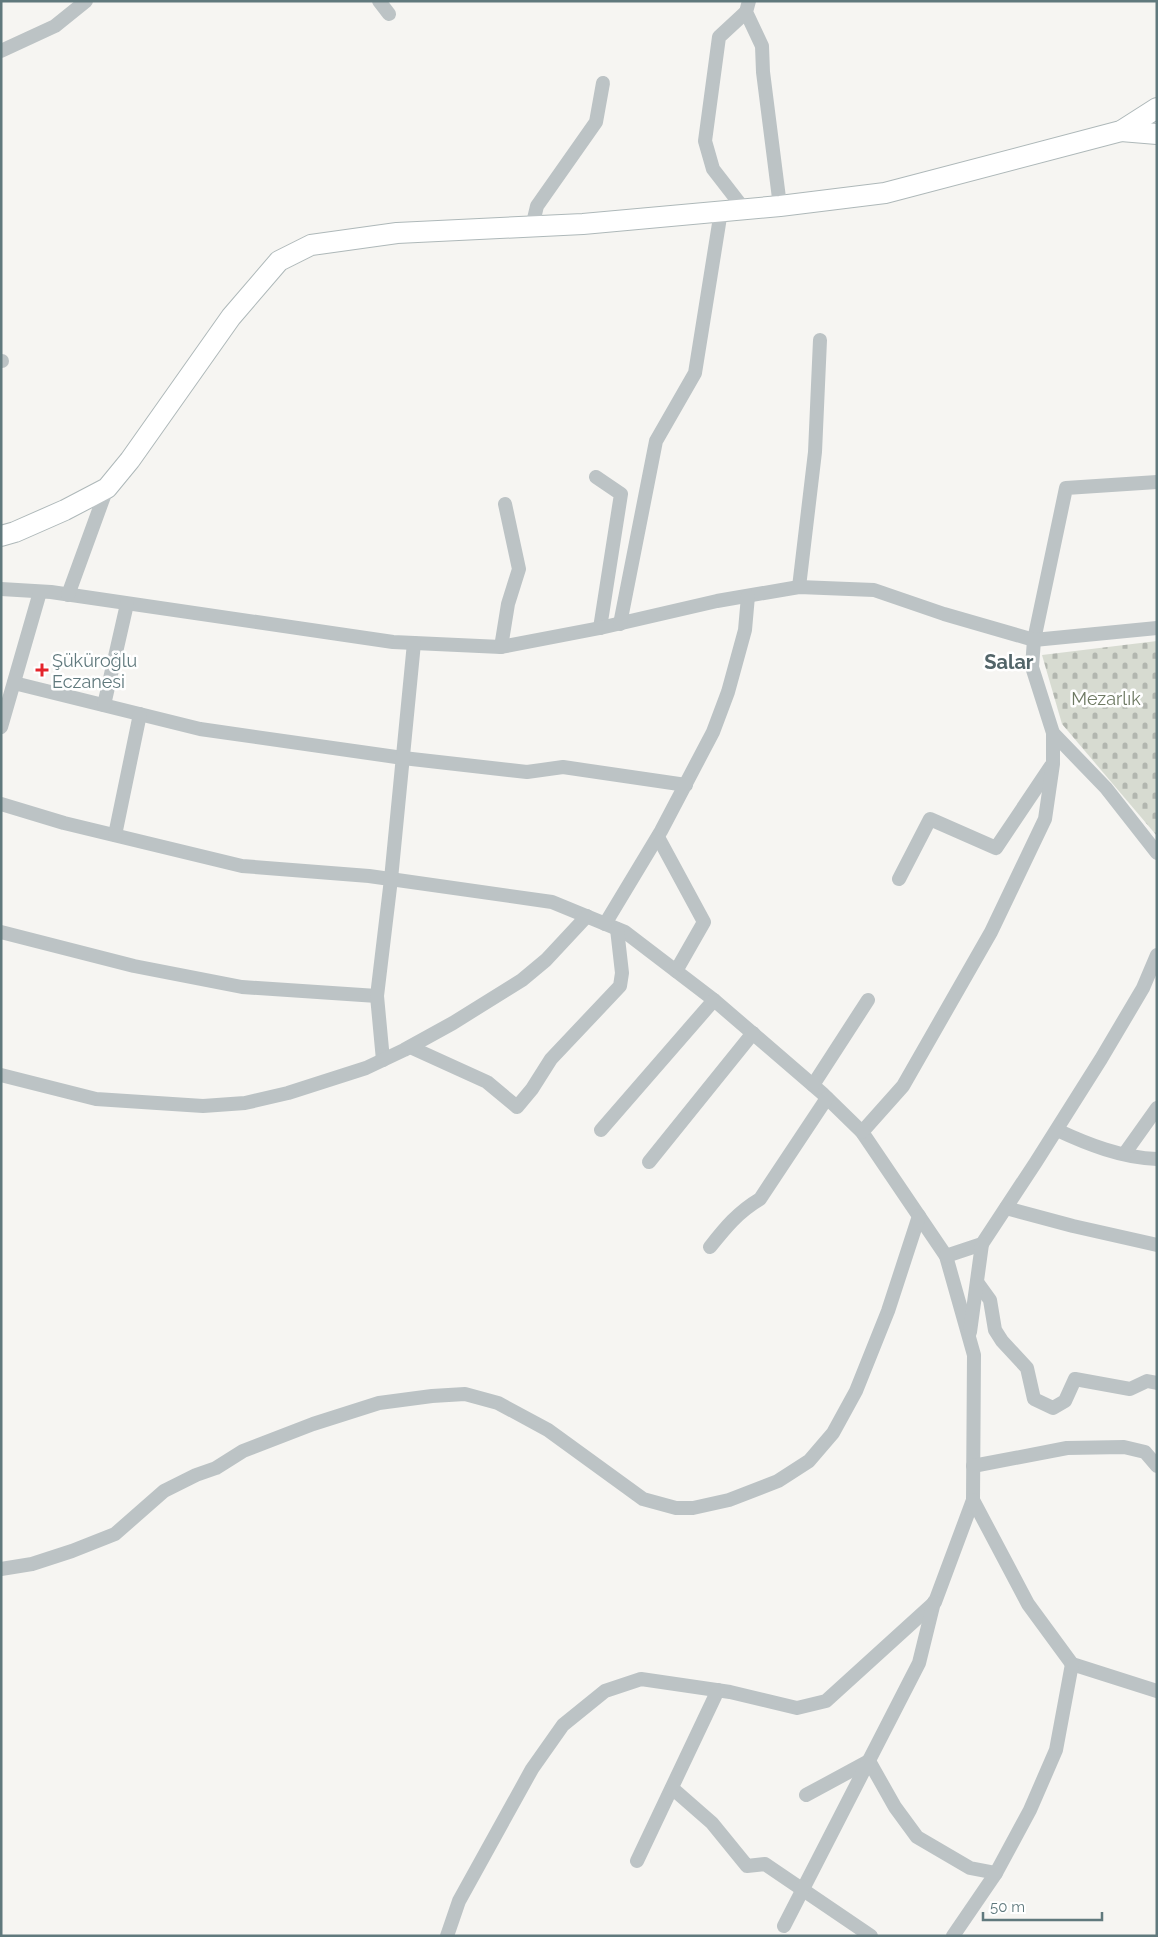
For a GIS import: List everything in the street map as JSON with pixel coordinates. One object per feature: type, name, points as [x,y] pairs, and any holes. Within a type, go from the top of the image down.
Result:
[{"type":"street","points":[[1,51],[55,26],[86,1]]},
{"type":"street","points":[[379,1],[389,14]]},
{"type":"street","points":[[744,209],[713,169],[706,141],[719,37],[748,7],[762,46],[763,72],[780,206]]},
{"type":"street","points":[[532,226],[537,206],[596,122],[603,83]]},
{"type":"street","points":[[68,595],[107,488],[130,460],[231,317],[279,261],[311,245],[397,233],[583,224],[780,206],[885,194],[1121,131],[1157,108]]},
{"type":"street","points":[[1121,131],[1157,134]]},
{"type":"street","points":[[620,624],[656,441],[695,373],[721,211]]},
{"type":"street","points":[[799,587],[815,452],[820,340]]},
{"type":"street","points":[[596,477],[621,494],[600,628]]},
{"type":"street","points":[[862,1132],[903,1086],[991,932],[1045,819],[1052,764],[1053,733],[1032,666],[1034,640],[1061,504],[1066,488],[1157,482]]},
{"type":"street","points":[[1,536],[15,532],[65,510],[107,488]]},
{"type":"street","points":[[501,647],[508,604],[519,569],[505,504]]},
{"type":"street","points":[[1,589],[68,595],[393,642],[501,647],[620,624],[717,601],[799,587],[874,590],[944,614],[1034,640],[1157,628]]},
{"type":"street","points":[[1,728],[40,592]]},
{"type":"street","points":[[410,1047],[487,1082],[518,1107],[551,1059],[620,986],[622,974],[611,926],[713,732],[728,692],[746,630],[748,596]]},
{"type":"street","points":[[104,705],[128,604]]},
{"type":"street","points":[[383,1060],[377,996],[391,879],[414,643]]},
{"type":"street","points":[[14,683],[200,729],[403,758],[527,772],[563,767],[686,786]]},
{"type":"street","points":[[115,835],[140,714]]},
{"type":"street","points":[[1053,733],[1106,788],[1157,853]]},
{"type":"street","points":[[899,879],[930,819],[996,848],[1052,764]]},
{"type":"street","points":[[1,804],[64,823],[242,866],[391,879],[552,902],[625,932],[714,1000],[814,1085],[862,1132],[946,1256],[974,1356],[973,1500],[935,1602],[919,1663],[784,1926]]},
{"type":"street","points":[[658,837],[704,922],[676,971]]},
{"type":"street","points":[[1,1075],[96,1099],[203,1106],[245,1103],[288,1093],[366,1068],[410,1047],[453,1023],[522,980],[546,960],[587,916]]},
{"type":"street","points":[[1,932],[134,966],[242,987],[377,996]]},
{"type":"street","points":[[969,1338],[982,1244],[1101,1059],[1143,988],[1156,957]]},
{"type":"street","points":[[601,1130],[714,1000]]},
{"type":"street","points":[[814,1085],[868,1000]]},
{"type":"street","points":[[649,1162],[753,1033]]},
{"type":"street","points":[[710,1247],[728,1224],[745,1208],[760,1200],[827,1098]]},
{"type":"street","points":[[1125,1154],[1157,1108]]},
{"type":"street","points":[[1056,1130],[1087,1144],[1125,1154],[1157,1159]]},
{"type":"street","points":[[1006,1208],[1157,1245]]},
{"type":"street","points":[[1,1569],[32,1564],[115,1534],[164,1491],[196,1475],[216,1468],[243,1451],[313,1424],[379,1403],[432,1396],[465,1394],[498,1403],[548,1430],[644,1499],[676,1508],[693,1508],[729,1500],[778,1481],[809,1461],[833,1433],[856,1391],[888,1311],[919,1216]]},
{"type":"street","points":[[946,1256],[982,1244]]},
{"type":"street","points":[[976,1282],[990,1300],[995,1330],[1027,1368],[1034,1399],[1053,1408],[1064,1401],[1075,1379],[1130,1389],[1147,1381],[1157,1384]]},
{"type":"street","points":[[973,1466],[1067,1448],[1124,1447],[1145,1452],[1157,1466]]},
{"type":"street","points":[[973,1500],[1028,1604],[1072,1664],[1157,1691]]},
{"type":"street","points":[[448,1936],[459,1901],[532,1769],[563,1725],[605,1690],[641,1679],[718,1690],[797,1708],[826,1701],[935,1602]]},
{"type":"street","points":[[953,1936],[996,1873],[1030,1810],[1056,1750],[1072,1664]]},
{"type":"street","points":[[637,1860],[718,1690]]},
{"type":"street","points":[[806,1795],[868,1761]]},
{"type":"street","points":[[868,1761],[895,1807],[917,1837],[970,1868],[996,1873]]},
{"type":"street","points":[[672,1788],[712,1823],[747,1866],[764,1864],[871,1936]]},
{"type":"green space","name":"Mezarlık","points":[[1157,641],[1157,836],[1062,724],[1042,655]]},
{"type":"place","name":"Şüküroğlu Eczanesi","points":[[42,670]]},
{"type":"district","name":"Salar","points":[[1009,662]]}]
